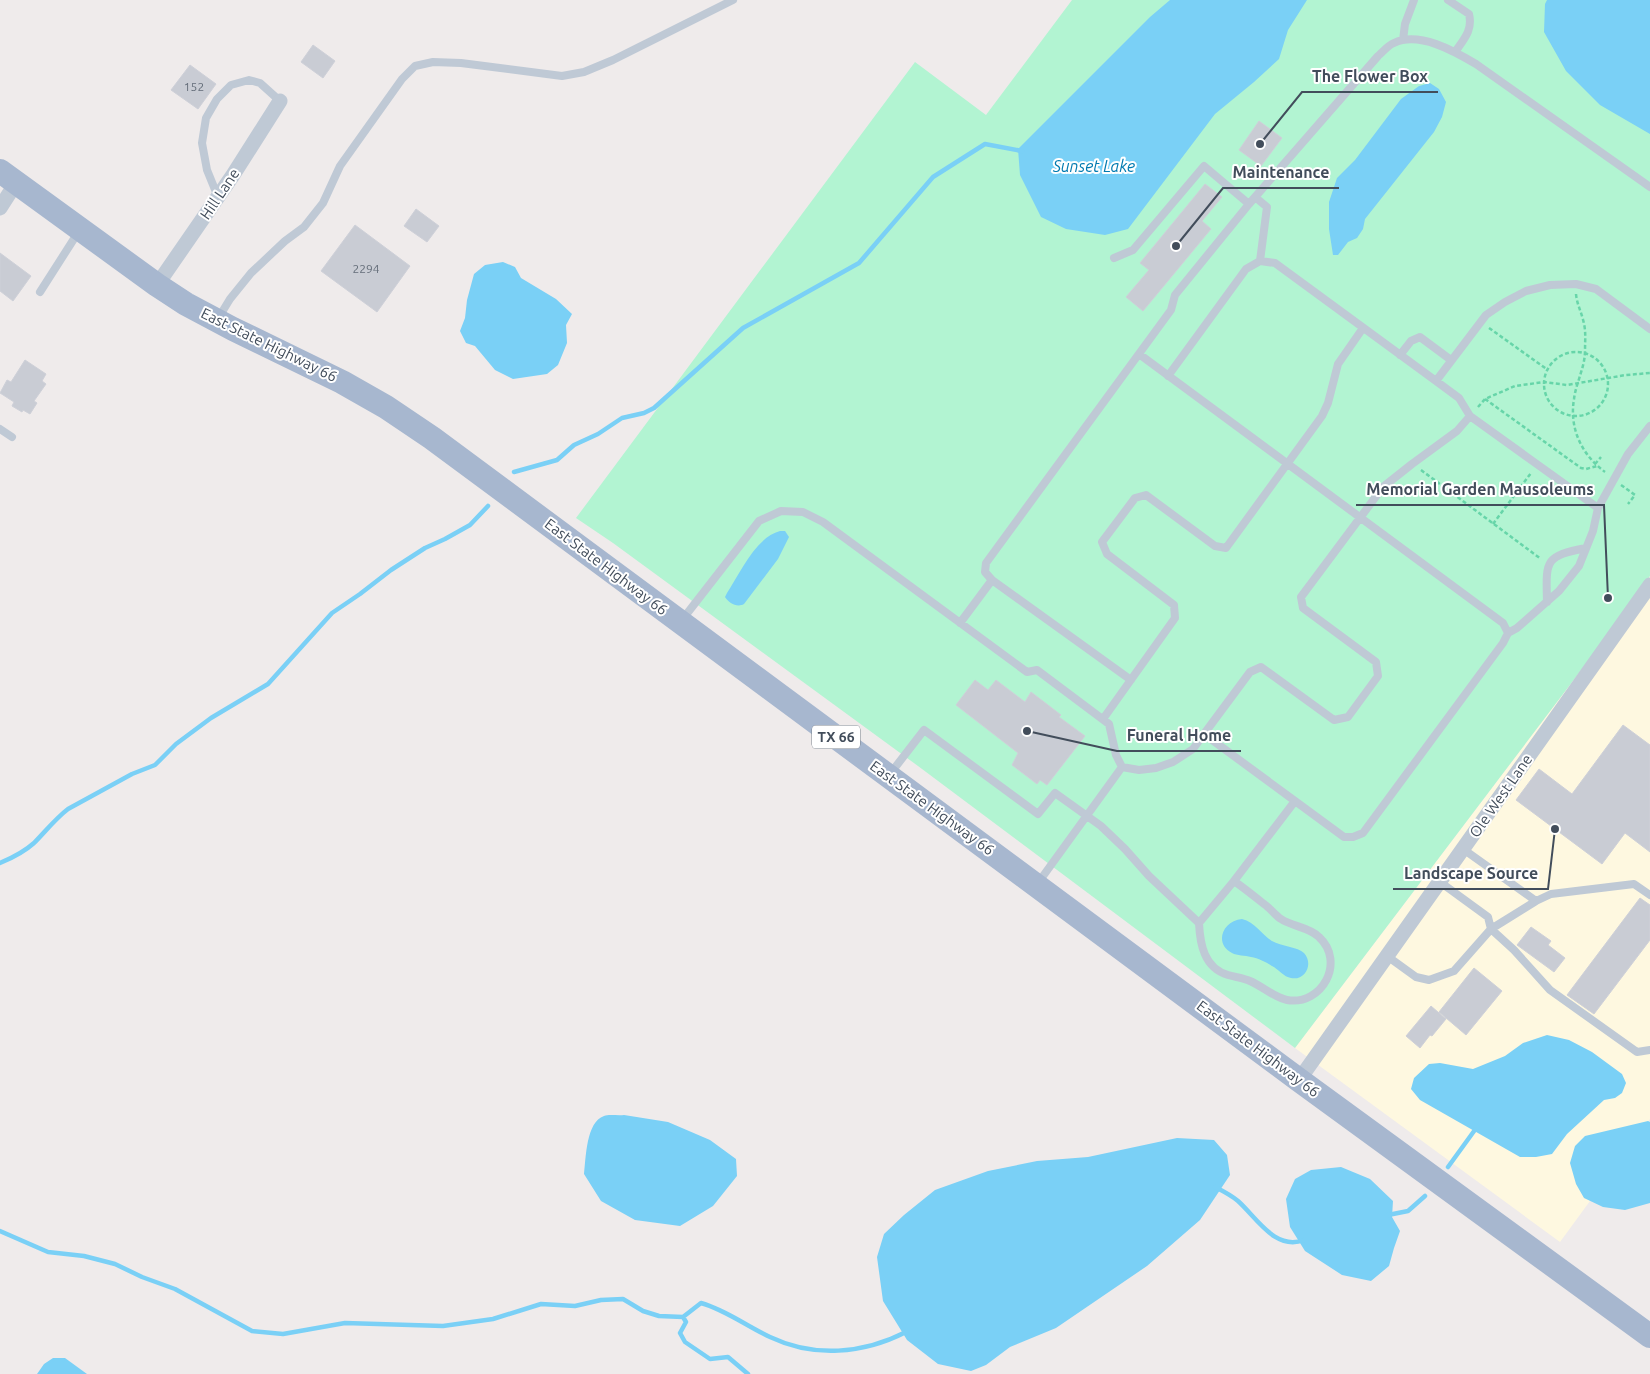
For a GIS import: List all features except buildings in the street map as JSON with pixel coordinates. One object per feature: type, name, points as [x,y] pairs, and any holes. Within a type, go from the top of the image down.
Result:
[{"type":"main road","name":"East State Highway 66","points":[[8,177],[186,304],[335,378],[386,407],[432,438],[1299,1080],[1650,1336]]},
{"type":"street","name":"Hill Lane","points":[[157,285],[218,197],[280,101]]},
{"type":"street","points":[[0,208],[8,177]]},
{"type":"street","name":"Ole West Lane","points":[[1299,1080],[1650,585]]},
{"type":"lane","points":[[216,320],[230,299],[251,274],[285,241],[304,228],[323,204],[340,166],[402,79],[416,66],[433,62],[461,63],[562,76],[577,73],[613,60],[733,0]]},
{"type":"lane","points":[[1403,40],[1405,24],[1414,0]]},
{"type":"lane","points":[[1448,0],[1469,14],[1471,23],[1468,33],[1455,52]]},
{"type":"lane","points":[[1131,680],[992,580],[985,572],[986,563],[1171,310],[1175,295],[1249,204],[1378,56],[1392,43],[1414,38],[1455,52],[1484,70],[1650,187]]},
{"type":"lane","points":[[218,197],[208,170],[202,143],[206,118],[216,99],[231,85],[249,80],[260,83],[280,101]]},
{"type":"lane","points":[[1114,258],[1134,250],[1204,166],[1249,204]]},
{"type":"lane","points":[[1255,197],[1267,207],[1260,261]]},
{"type":"lane","points":[[40,292],[80,229]]},
{"type":"lane","points":[[1168,376],[1246,269],[1260,261],[1275,263],[1459,398],[1470,416],[1598,508]]},
{"type":"lane","points":[[1436,381],[1486,315],[1504,302],[1526,291],[1550,285],[1576,284],[1596,290],[1650,328]]},
{"type":"lane","points":[[1103,719],[1175,618],[1174,605],[1107,554],[1102,542],[1134,498],[1146,495],[1215,546],[1226,548],[1322,416],[1328,403],[1338,364],[1364,328]]},
{"type":"lane","points":[[1400,355],[1411,340],[1420,337],[1451,360]]},
{"type":"lane","points":[[1139,354],[1503,623],[1508,633]]},
{"type":"lane","points":[[1122,767],[1139,770],[1156,768],[1173,762],[1193,749],[1250,672],[1261,667],[1334,720],[1348,717],[1378,676],[1376,662],[1303,608],[1301,597],[1383,487],[1457,431],[1470,416]]},
{"type":"lane","points":[[1204,734],[1344,837],[1354,837],[1363,833],[1497,651],[1508,633],[1517,628],[1559,591],[1579,566],[1593,531],[1598,508],[1628,454],[1650,426]]},
{"type":"lane","points":[[0,429],[12,437]]},
{"type":"lane","points":[[680,622],[760,520],[781,511],[803,512],[823,522],[1027,672],[1037,670],[1103,719],[1109,724],[1116,754],[1122,767]]},
{"type":"lane","points":[[1547,602],[1546,572],[1548,564],[1553,558],[1565,552],[1586,548]]},
{"type":"lane","points":[[960,623],[992,580]]},
{"type":"lane","points":[[889,776],[924,730],[1038,814],[1055,793],[1101,826],[1149,876],[1199,923]]},
{"type":"lane","points":[[1037,885],[1122,767]]},
{"type":"lane","points":[[1234,881],[1281,918],[1319,936],[1328,949],[1332,962],[1330,974],[1326,982],[1312,997],[1301,1000],[1286,1000],[1244,978],[1226,975],[1212,966],[1204,955],[1200,941],[1199,923],[1234,881],[1295,801]]},
{"type":"lane","points":[[1463,849],[1536,901]]},
{"type":"lane","points":[[1440,882],[1488,917],[1490,929],[1514,950],[1550,990],[1637,1052],[1650,1050]]},
{"type":"lane","points":[[1387,956],[1416,977],[1429,980],[1454,971],[1490,929],[1551,894],[1634,884],[1650,895]]},
{"type":"path","points":[[1576,284],[1576,302],[1584,325],[1585,353],[1574,398],[1572,416],[1575,433],[1582,448],[1596,465],[1635,495],[1628,504]]},
{"type":"path","points":[[1480,321],[1548,370]]},
{"type":"path","points":[[1577,352],[1585,353],[1596,359],[1603,367],[1607,377],[1608,387],[1606,396],[1600,405],[1591,412],[1572,416],[1560,412],[1552,405],[1547,396],[1544,382],[1548,370],[1550,365],[1562,356],[1577,352]]},
{"type":"path","points":[[1470,416],[1485,399],[1515,386],[1544,382],[1567,385],[1607,377],[1650,374]]},
{"type":"path","points":[[1485,399],[1581,468],[1586,469],[1596,465],[1601,457]]},
{"type":"path","points":[[1412,464],[1548,564]]},
{"type":"path","points":[[1493,524],[1538,464]]},
{"type":"shaded area","points":[[1650,576],[1650,1119],[1560,1242],[1295,1048],[1585,665]]},
{"type":"green space","points":[[1072,0],[1650,0],[1650,576],[1585,665],[1295,1048],[918,766],[576,518],[915,62],[986,115]]},
{"type":"water","name":"Sunset Lake","points":[[1170,0],[1307,0],[1288,30],[1279,59],[1215,114],[1128,229],[1105,235],[1066,229],[1041,217],[1020,175],[1018,149],[1150,17]]},
{"type":"water","points":[[1547,0],[1650,0],[1650,134],[1600,105],[1566,71],[1544,32],[1545,4]]},
{"type":"water","points":[[1430,83],[1439,89],[1446,102],[1442,117],[1434,132],[1365,219],[1363,229],[1357,238],[1348,242],[1338,255],[1333,255],[1329,229],[1329,202],[1337,178],[1355,160],[1401,99],[1419,86]]},
{"type":"water","points":[[503,262],[515,267],[521,278],[556,299],[572,314],[566,325],[567,343],[558,365],[547,374],[513,379],[495,370],[475,346],[466,343],[460,331],[465,318],[467,300],[474,274],[485,265]]},
{"type":"water","points":[[780,531],[785,531],[789,537],[778,559],[744,604],[736,605],[731,603],[725,597],[749,557],[763,540]]},
{"type":"water","points":[[1242,919],[1254,925],[1272,941],[1298,949],[1304,953],[1307,957],[1308,967],[1304,974],[1296,978],[1288,977],[1262,960],[1234,954],[1226,949],[1222,939],[1225,928],[1229,924]]},
{"type":"water","points":[[1547,1035],[1569,1040],[1592,1052],[1622,1074],[1626,1083],[1622,1093],[1615,1098],[1604,1100],[1567,1134],[1552,1154],[1520,1157],[1420,1100],[1411,1089],[1414,1078],[1429,1064],[1440,1063],[1473,1069],[1505,1056],[1523,1043]]},
{"type":"water","points":[[624,1115],[668,1122],[710,1140],[736,1159],[737,1176],[713,1206],[680,1226],[635,1220],[601,1201],[584,1174],[586,1150],[594,1125],[604,1116]]},
{"type":"water","points":[[1650,1122],[1650,1203],[1625,1210],[1603,1207],[1584,1198],[1576,1184],[1570,1163],[1575,1146],[1585,1136]]},
{"type":"water","points":[[1177,1138],[1214,1140],[1227,1155],[1230,1175],[1200,1220],[1147,1266],[1056,1328],[1010,1347],[986,1365],[971,1371],[938,1364],[907,1340],[883,1301],[877,1257],[884,1234],[935,1190],[988,1171],[1037,1161],[1088,1157]]},
{"type":"water","points":[[1341,1167],[1370,1179],[1393,1201],[1392,1217],[1400,1231],[1389,1266],[1371,1281],[1342,1275],[1305,1251],[1290,1227],[1286,1199],[1295,1179],[1311,1170]]},
{"type":"water","points":[[53,1358],[65,1358],[87,1374],[37,1374],[44,1364]]},
{"type":"waterway","points":[[514,472],[557,460],[574,445],[598,434],[622,418],[644,413],[654,408],[743,328],[859,263],[933,177],[985,144],[1022,151]]},
{"type":"waterway","points":[[0,863],[34,843],[68,809],[132,774],[155,765],[176,744],[211,718],[268,684],[332,613],[425,548],[470,525],[488,506]]},
{"type":"waterway","points":[[1448,1167],[1477,1127]]},
{"type":"waterway","points":[[1215,1187],[1238,1201],[1275,1237],[1284,1241],[1304,1240]]},
{"type":"waterway","points":[[1388,1215],[1408,1211],[1425,1196]]},
{"type":"waterway","points":[[0,1231],[48,1252],[84,1256],[115,1264],[142,1277],[175,1289],[252,1331],[283,1334],[345,1323],[443,1326],[493,1319],[541,1304],[575,1306],[601,1300],[623,1299],[643,1311],[659,1316],[683,1317],[701,1303],[787,1344],[821,1350],[856,1349],[873,1345],[906,1332]]},
{"type":"waterway","points":[[683,1317],[686,1322],[680,1333],[685,1342],[710,1359],[728,1357],[748,1374]]},
{"type":"place","name":"The Flower Box","points":[[1260,144]]},
{"type":"place","name":"Maintenance","points":[[1176,246]]},
{"type":"place","name":"Memorial Garden Mausoleums","points":[[1608,598]]},
{"type":"place","name":"Funeral Home","points":[[1027,731]]},
{"type":"place","name":"Landscape Source","points":[[1555,829]]}]
